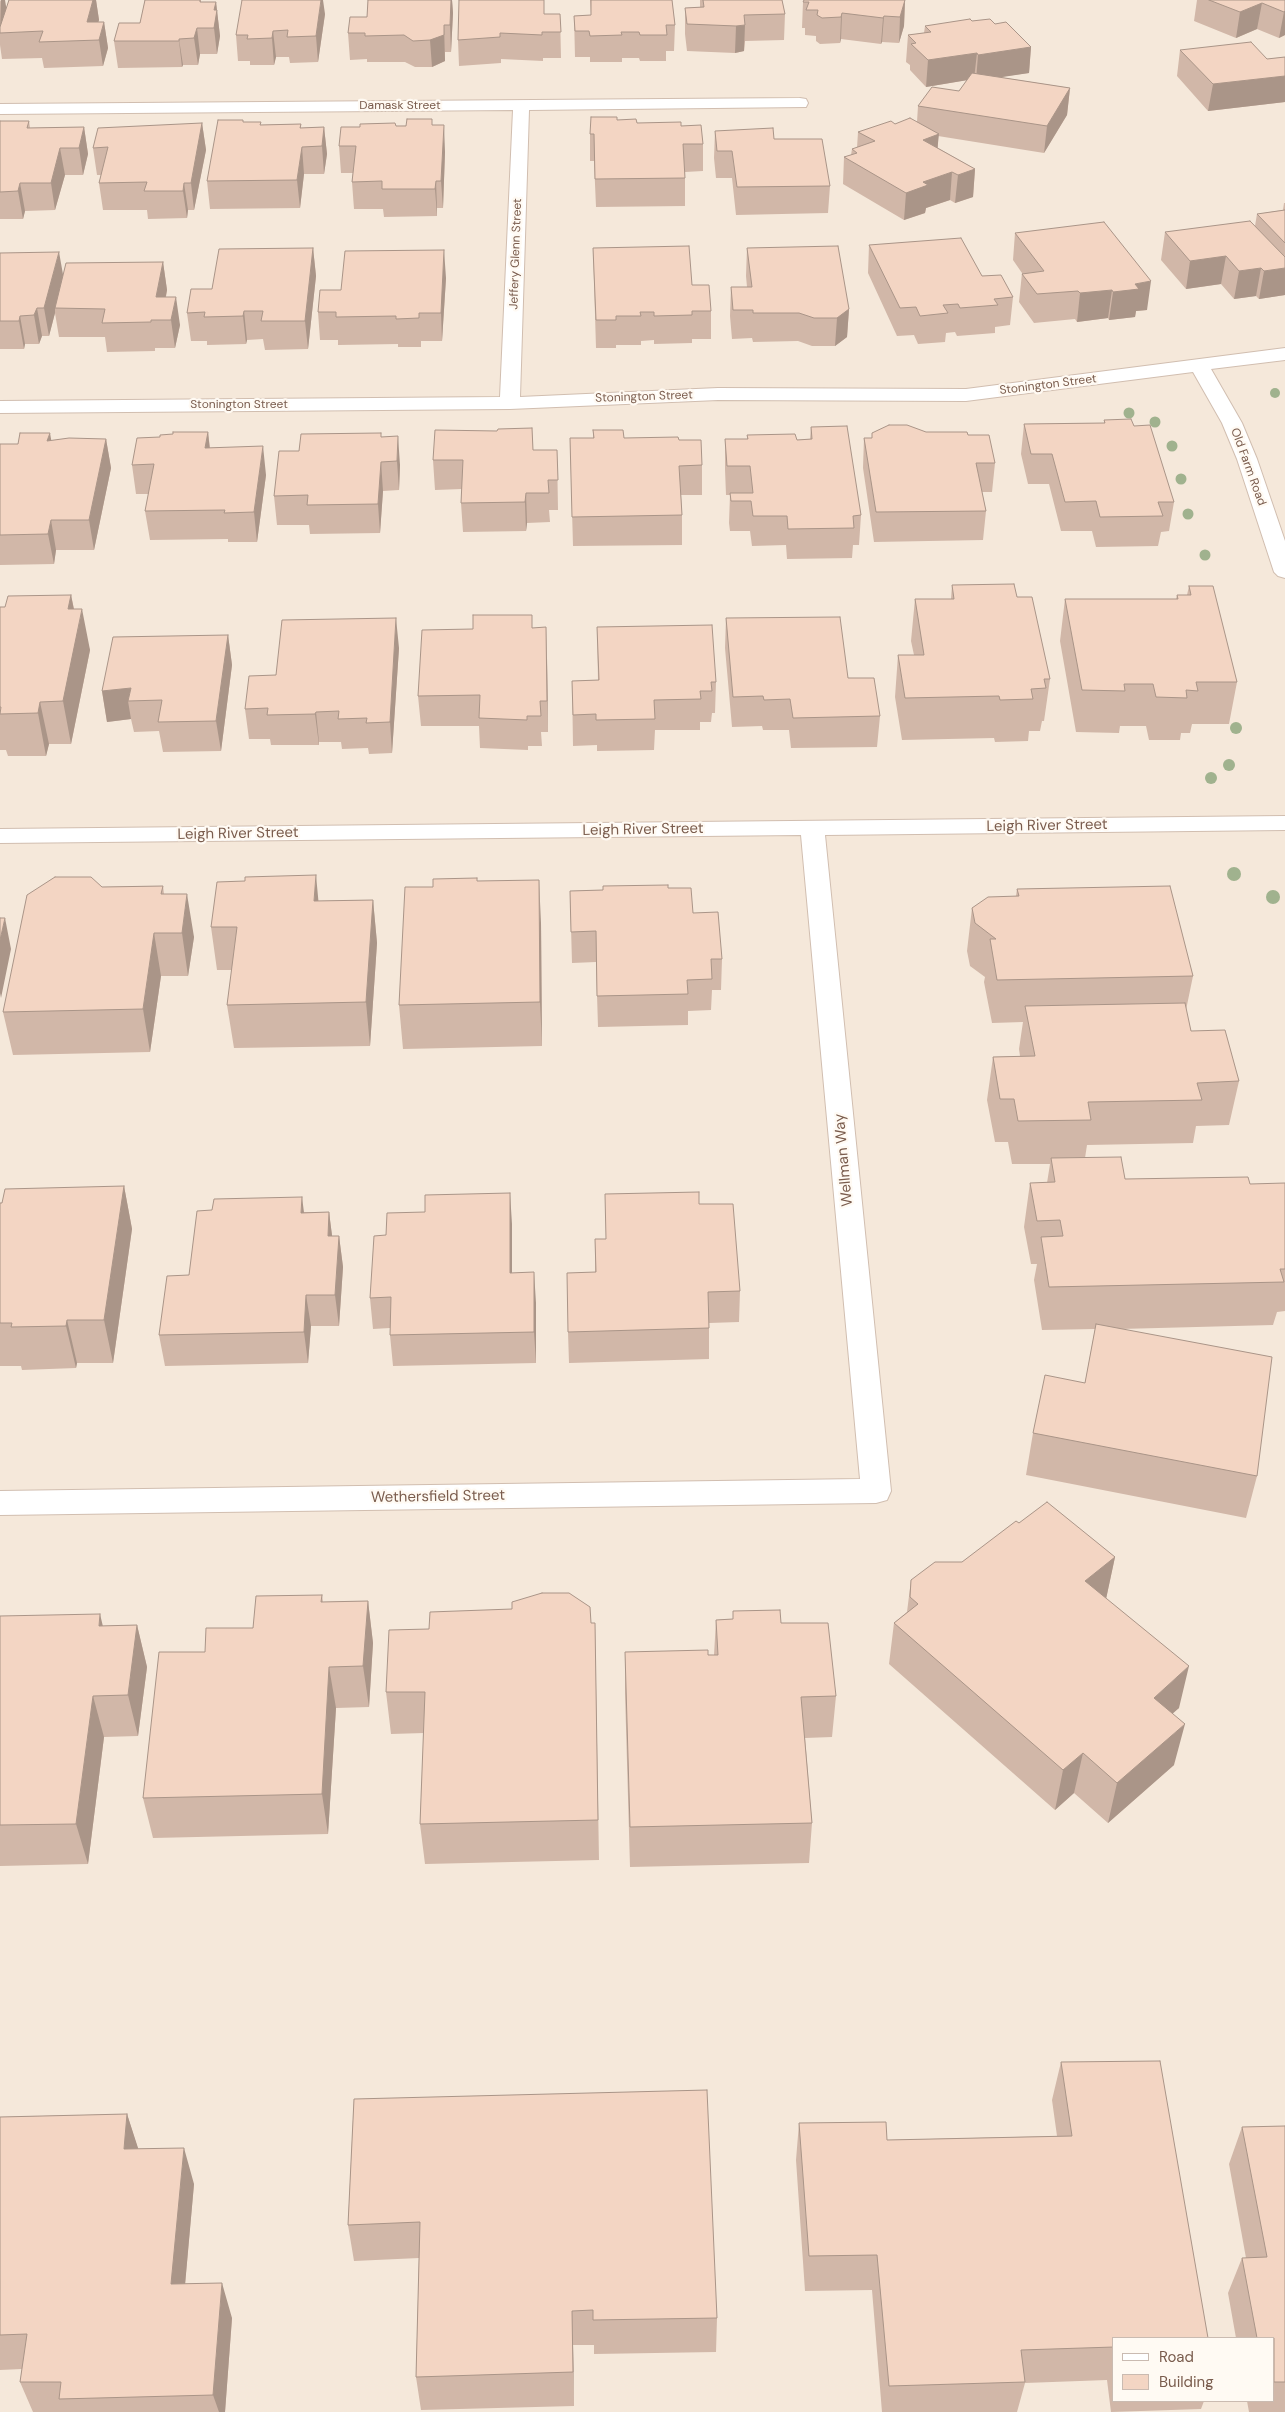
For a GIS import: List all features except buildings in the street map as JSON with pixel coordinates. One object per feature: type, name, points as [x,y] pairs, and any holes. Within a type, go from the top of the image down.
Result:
[{"type":"street","name":"Damask Street","points":[[0,108],[800,103]]},
{"type":"street","name":"Jeffery Glenn Street","points":[[510,403],[521,105]]},
{"type":"street","name":"Stonington Street","points":[[0,407],[510,403],[718,394],[966,395],[1285,354]]},
{"type":"street","name":"Old Farm Road","points":[[1200,366],[1232,423],[1247,459],[1285,572]]},
{"type":"street","name":"Leigh River Street","points":[[0,836],[1285,823]]},
{"type":"street","name":"Wellman Way","points":[[812,828],[876,1491]]},
{"type":"street","name":"Wethersfield Street","points":[[0,1502],[876,1491]]},
{"type":"shaded area","points":[[0,0],[1285,0],[1285,2412],[0,2412]]}]
